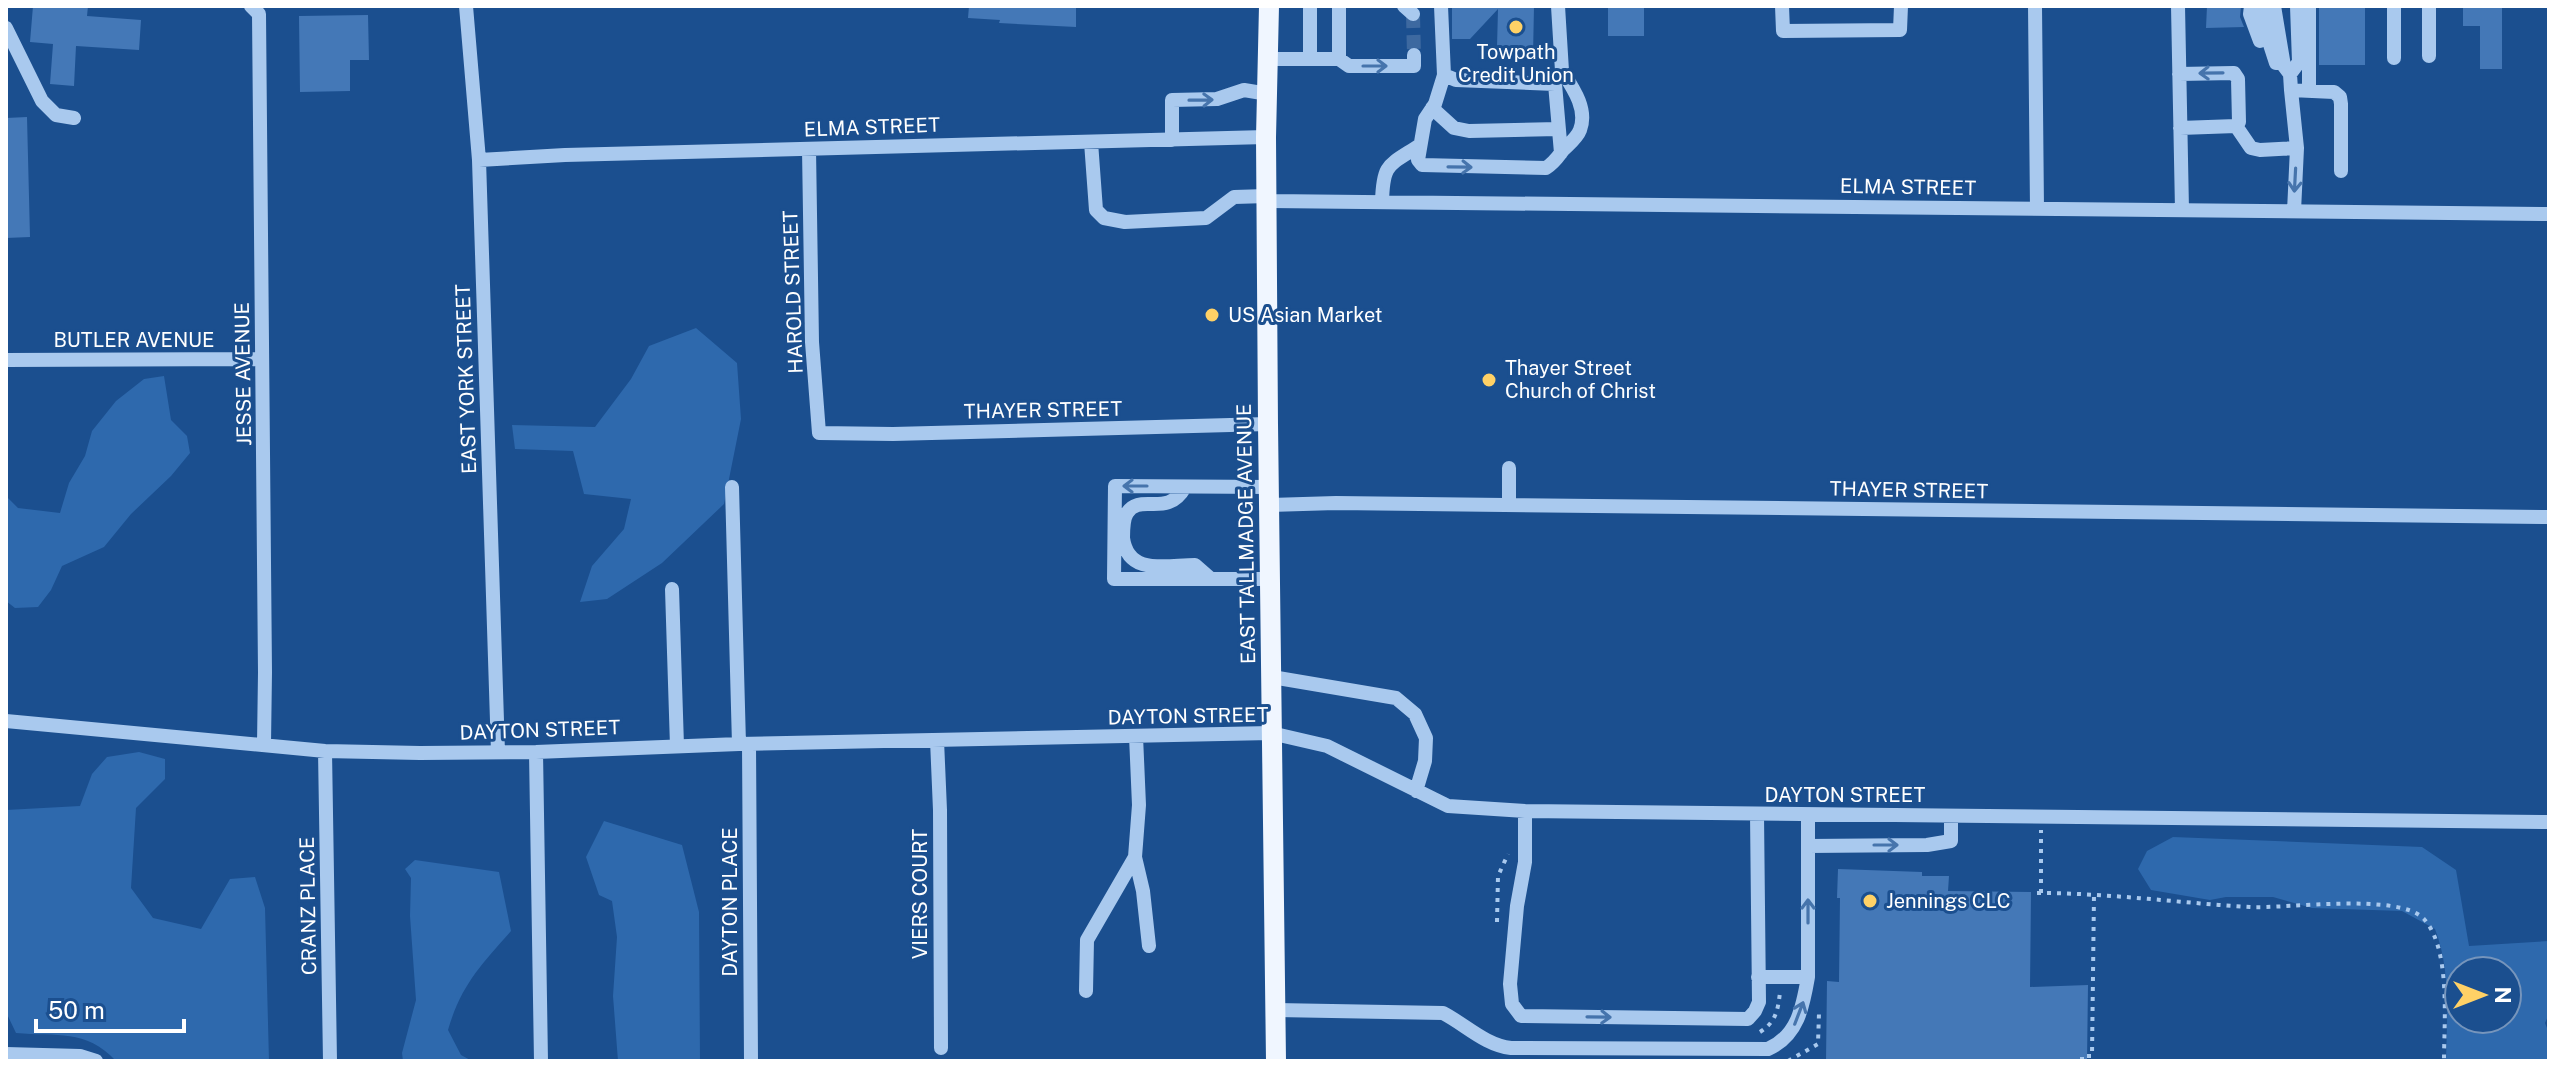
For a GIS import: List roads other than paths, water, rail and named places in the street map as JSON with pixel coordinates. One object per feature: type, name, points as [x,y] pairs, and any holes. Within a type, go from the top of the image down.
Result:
[{"type":"main road","name":"EAST TALLMADGE AVENUE","points":[[1269,6],[1266,137],[1276,1061]]},
{"type":"street","name":"JESSE AVENUE","points":[[251,6],[259,14],[264,744]]},
{"type":"street","name":"EAST YORK STREET","points":[[466,6],[479,160],[498,752]]},
{"type":"street","points":[[1310,6],[1310,59]]},
{"type":"street","points":[[1339,6],[1339,59]]},
{"type":"street","points":[[1441,6],[1444,75],[1425,119],[1418,160],[1422,165],[1546,168],[1558,160],[1579,132],[1583,116],[1579,100],[1558,78],[1456,80],[1444,75]]},
{"type":"street","points":[[1558,6],[1558,129],[1561,153]]},
{"type":"street","points":[[1782,6],[1783,31],[1900,30],[1901,6]]},
{"type":"street","points":[[2035,6],[2037,209]]},
{"type":"street","points":[[2178,6],[2182,210]]},
{"type":"street","points":[[2251,6],[2250,14],[2266,59],[2283,67],[2299,62],[2297,6]]},
{"type":"street","points":[[2263,6],[2264,26],[2291,90],[2297,148],[2294,211]]},
{"type":"street","points":[[2274,6],[2283,67]]},
{"type":"street","points":[[2283,67],[2287,6]]},
{"type":"street","points":[[2309,6],[2309,90]]},
{"type":"street","points":[[2394,6],[2394,58]]},
{"type":"street","points":[[2429,6],[2429,56]]},
{"type":"street","points":[[6,28],[42,101],[56,115],[74,118]]},
{"type":"street","points":[[1268,59],[1339,59],[1349,66],[1414,66],[1414,55]]},
{"type":"street","points":[[2179,74],[2234,73],[2238,79],[2239,122],[2236,126]]},
{"type":"street","points":[[1172,140],[1172,100],[1217,99],[1244,90],[1268,94]]},
{"type":"street","points":[[2291,90],[2334,92],[2340,97],[2341,171]]},
{"type":"street","points":[[1432,108],[1454,128],[1469,131],[1558,129]]},
{"type":"street","points":[[2180,128],[2236,126]]},
{"type":"street","points":[[2236,126],[2251,148],[2297,148]]},
{"type":"street","name":"ELMA STREET","points":[[479,160],[565,155],[1266,137]]},
{"type":"street","name":"ELMA STREET","points":[[1091,142],[1096,210],[1104,218],[1125,222],[1206,218],[1234,197],[1382,202],[2549,214]]},
{"type":"street","points":[[1382,202],[1384,171],[1420,145]]},
{"type":"street","name":"HAROLD STREET","points":[[809,149],[812,342],[819,433]]},
{"type":"street","name":"BUTLER AVENUE","points":[[6,360],[261,359]]},
{"type":"street","name":"THAYER STREET","points":[[819,433],[893,434],[1268,424]]},
{"type":"street","points":[[1509,468],[1509,505]]},
{"type":"street","name":"THAYER STREET","points":[[1211,579],[1114,579],[1115,486],[1185,487],[1336,503],[2549,517]]},
{"type":"street","name":"DAYTON PLACE","points":[[732,487],[744,744],[751,1061]]},
{"type":"street","points":[[1185,487],[1178,500],[1133,507],[1125,515],[1125,552],[1133,561],[1147,566],[1195,565],[1211,579],[1270,579]]},
{"type":"street","points":[[672,589],[677,746]]},
{"type":"street","points":[[1272,677],[1396,698],[1415,714],[1426,738],[1425,761],[1416,791]]},
{"type":"street","name":"DAYTON STREET","points":[[6,721],[325,751],[420,753],[1271,733],[1327,746],[1448,806],[1525,811],[2549,822]]},
{"type":"street","points":[[1136,736],[1139,805],[1135,857],[1143,891],[1149,946]]},
{"type":"street","name":"VIERS COURT","points":[[937,740],[941,1048]]},
{"type":"street","name":"CRANZ PLACE","points":[[325,751],[330,1061]]},
{"type":"street","points":[[536,752],[541,1061]]},
{"type":"street","points":[[1525,811],[1525,862],[1517,906],[1510,984],[1512,1004],[1521,1016],[1748,1019],[1759,1002],[1757,814]]},
{"type":"street","points":[[1276,1010],[1443,1013],[1499,1047],[1570,1053],[1768,1049],[1784,1042],[1793,1029],[1807,983],[1808,815]]},
{"type":"street","points":[[1808,846],[1927,845],[1951,841],[1951,816]]},
{"type":"street","points":[[1086,991],[1087,940],[1135,857]]},
{"type":"street","points":[[1758,977],[1807,983]]},
{"type":"street","points":[[6,1054],[80,1056],[96,1061]]},
{"type":"tunnel","points":[[1413,14],[1414,55]]},
{"type":"place","name":"Towpath Credit Union","points":[[1516,27]]},
{"type":"place","name":"US Asian Market","points":[[1212,315]]},
{"type":"place","name":"Thayer Street Church of Christ","points":[[1489,380]]},
{"type":"place","name":"Jennings CLC","points":[[1870,901]]}]
